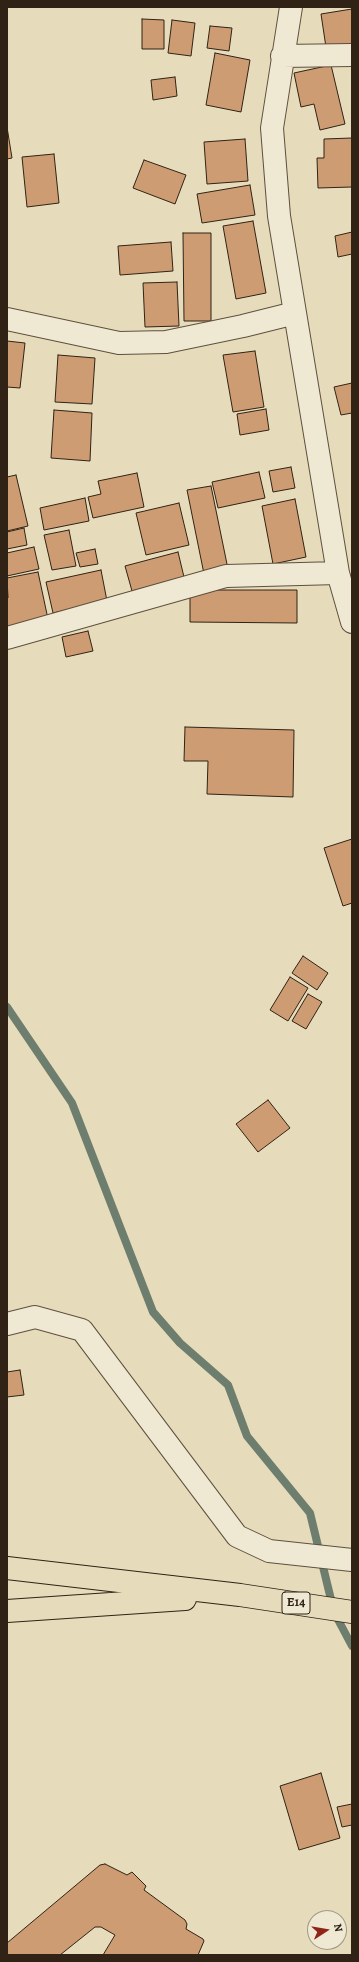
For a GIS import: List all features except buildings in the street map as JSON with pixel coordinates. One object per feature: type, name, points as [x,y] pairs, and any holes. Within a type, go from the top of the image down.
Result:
[{"type":"highway","points":[[7,1568],[240,1595]]},
{"type":"highway","points":[[7,1611],[240,1595]]},
{"type":"highway","name":"E14","points":[[240,1595],[352,1612]]},
{"type":"street","points":[[291,7],[282,56],[272,128],[279,216],[338,573],[352,619]]},
{"type":"street","points":[[282,56],[352,55]]},
{"type":"street","points":[[7,318],[119,343],[158,342],[243,326],[295,313]]},
{"type":"street","points":[[7,638],[226,576],[338,573]]},
{"type":"street","points":[[7,1324],[35,1317],[82,1330],[237,1536],[269,1551],[347,1559]]},
{"type":"waterway","points":[[7,1007],[72,1103],[153,1312],[180,1343],[228,1385],[247,1436],[310,1513],[334,1612],[352,1646]]}]
